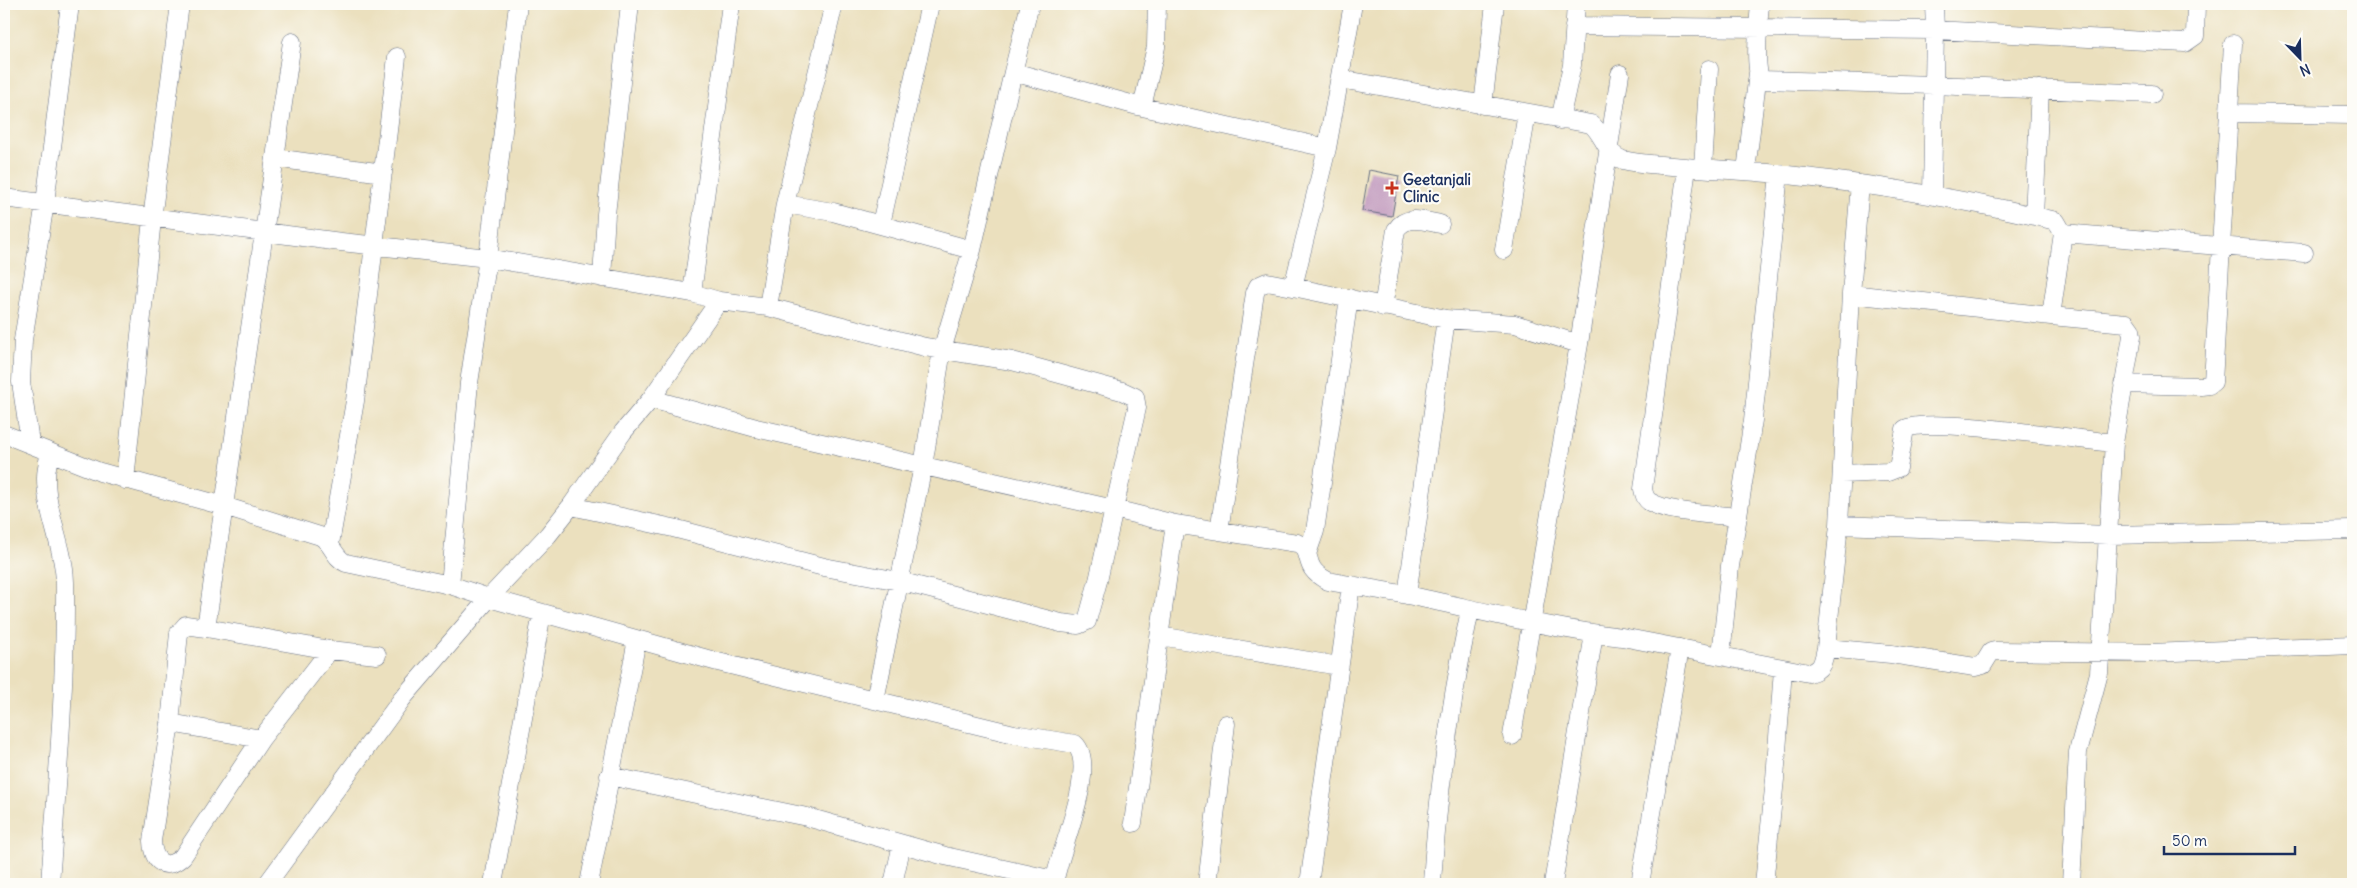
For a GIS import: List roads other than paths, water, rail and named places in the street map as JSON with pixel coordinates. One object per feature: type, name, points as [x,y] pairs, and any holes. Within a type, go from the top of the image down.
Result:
[{"type":"street","points":[[30,444],[20,370],[45,203],[70,4]]},
{"type":"street","points":[[125,480],[152,219],[180,4]]},
{"type":"street","points":[[450,584],[469,383],[488,258],[518,4]]},
{"type":"street","points":[[602,278],[606,214],[630,4]]},
{"type":"street","points":[[692,293],[731,4]]},
{"type":"street","points":[[768,307],[785,204],[834,4]]},
{"type":"street","points":[[881,224],[930,4]]},
{"type":"street","points":[[875,700],[923,466],[942,350],[972,250],[1030,4]]},
{"type":"street","points":[[1142,107],[1156,47],[1156,4]]},
{"type":"street","points":[[1294,287],[1327,148],[1353,4]]},
{"type":"street","points":[[1483,105],[1494,4]]},
{"type":"street","points":[[1560,120],[1572,65],[1576,4]]},
{"type":"street","points":[[1746,171],[1758,73],[1760,4]]},
{"type":"street","points":[[1932,196],[1934,4]]},
{"type":"street","points":[[1574,26],[1935,30],[2185,42],[2195,36],[2196,4]]},
{"type":"street","points":[[206,628],[292,42]]},
{"type":"street","points":[[2123,384],[2201,386],[2209,385],[2213,382],[2233,44]]},
{"type":"street","points":[[330,544],[354,401],[375,246],[397,57]]},
{"type":"street","points":[[1709,69],[1695,168],[1643,489],[1644,496],[1650,502],[1680,510],[1738,517]]},
{"type":"street","points":[[1013,72],[1142,107],[1327,148]]},
{"type":"street","points":[[1758,73],[1762,80],[2152,94]]},
{"type":"street","points":[[1512,736],[1553,484],[1579,344],[1620,74]]},
{"type":"street","points":[[1340,79],[1590,124],[1596,129],[1608,150],[1624,160],[1695,168],[1779,174],[1860,184],[1932,196],[2056,221],[2063,233],[2052,316]]},
{"type":"street","points":[[2034,216],[2040,89]]},
{"type":"street","points":[[1504,250],[1527,113]]},
{"type":"street","points":[[2230,113],[2353,114]]},
{"type":"street","points":[[275,158],[383,173]]},
{"type":"street","points":[[1721,656],[1730,566],[1753,420],[1779,174]]},
{"type":"street","points":[[1349,298],[1315,531],[1308,551],[1308,564],[1320,577],[1470,610],[1809,673],[1819,670],[1826,648],[1840,525],[1851,294],[1860,184]]},
{"type":"street","points":[[4,198],[152,219],[488,258],[692,293],[719,301],[768,307],[942,350],[1012,361],[1122,391],[1135,398],[1137,408],[1091,610],[1083,624],[1061,623],[899,581],[824,568],[673,528],[571,506]]},
{"type":"street","points":[[785,204],[832,212],[881,224],[972,250]]},
{"type":"street","points":[[1384,307],[1396,230],[1400,224],[1406,220],[1416,219],[1440,224]]},
{"type":"street","points":[[2063,233],[2222,248],[2304,253]]},
{"type":"street","points":[[1219,531],[1255,293],[1258,286],[1267,282],[1446,319],[1515,324],[1579,344]]},
{"type":"street","points":[[1851,294],[2126,323],[2131,330],[2132,336],[2114,444],[2110,535],[2097,681],[2087,712],[2078,752],[2071,884]]},
{"type":"street","points":[[267,884],[402,699],[489,598],[548,535],[571,506],[623,432],[651,399],[719,301]]},
{"type":"street","points":[[1408,595],[1446,319]]},
{"type":"street","points":[[651,399],[756,428],[1174,524],[1298,543],[1308,551]]},
{"type":"street","points":[[1842,474],[1888,472],[1898,468],[1902,434],[1905,429],[1911,426],[1981,428],[2114,444]]},
{"type":"street","points":[[4,434],[125,480],[224,506],[320,536],[330,544],[341,561],[346,563],[450,584],[489,598],[637,640],[875,700],[1014,734],[1075,744],[1079,748],[1084,765],[1075,811],[1054,882],[902,844],[807,817],[609,776]]},
{"type":"street","points":[[50,452],[46,472],[46,488],[63,556],[65,581],[64,661],[50,884]]},
{"type":"street","points":[[1133,823],[1174,524]]},
{"type":"street","points":[[1840,525],[2110,535],[2353,530]]},
{"type":"street","points":[[1310,877],[1351,585]]},
{"type":"street","points":[[1432,882],[1444,754],[1455,680],[1470,610]]},
{"type":"street","points":[[493,884],[542,613]]},
{"type":"street","points":[[330,650],[261,739],[182,856],[170,864],[162,863],[152,852],[152,841],[170,723],[179,633],[186,625],[330,650],[377,655]]},
{"type":"street","points":[[1553,884],[1594,634]]},
{"type":"street","points":[[1160,636],[1339,666]]},
{"type":"street","points":[[589,884],[637,640]]},
{"type":"street","points":[[1826,648],[1891,654],[1975,667],[1982,665],[1991,652],[1995,651],[2150,653],[2353,645]]},
{"type":"street","points":[[1640,884],[1680,648]]},
{"type":"street","points":[[1764,884],[1775,778],[1783,668]]},
{"type":"street","points":[[170,723],[261,739]]},
{"type":"street","points":[[1207,884],[1226,724]]},
{"type":"street","points":[[894,884],[902,844]]},
{"type":"place","name":"Geetanjali Clinic","points":[[1392,188]]}]
